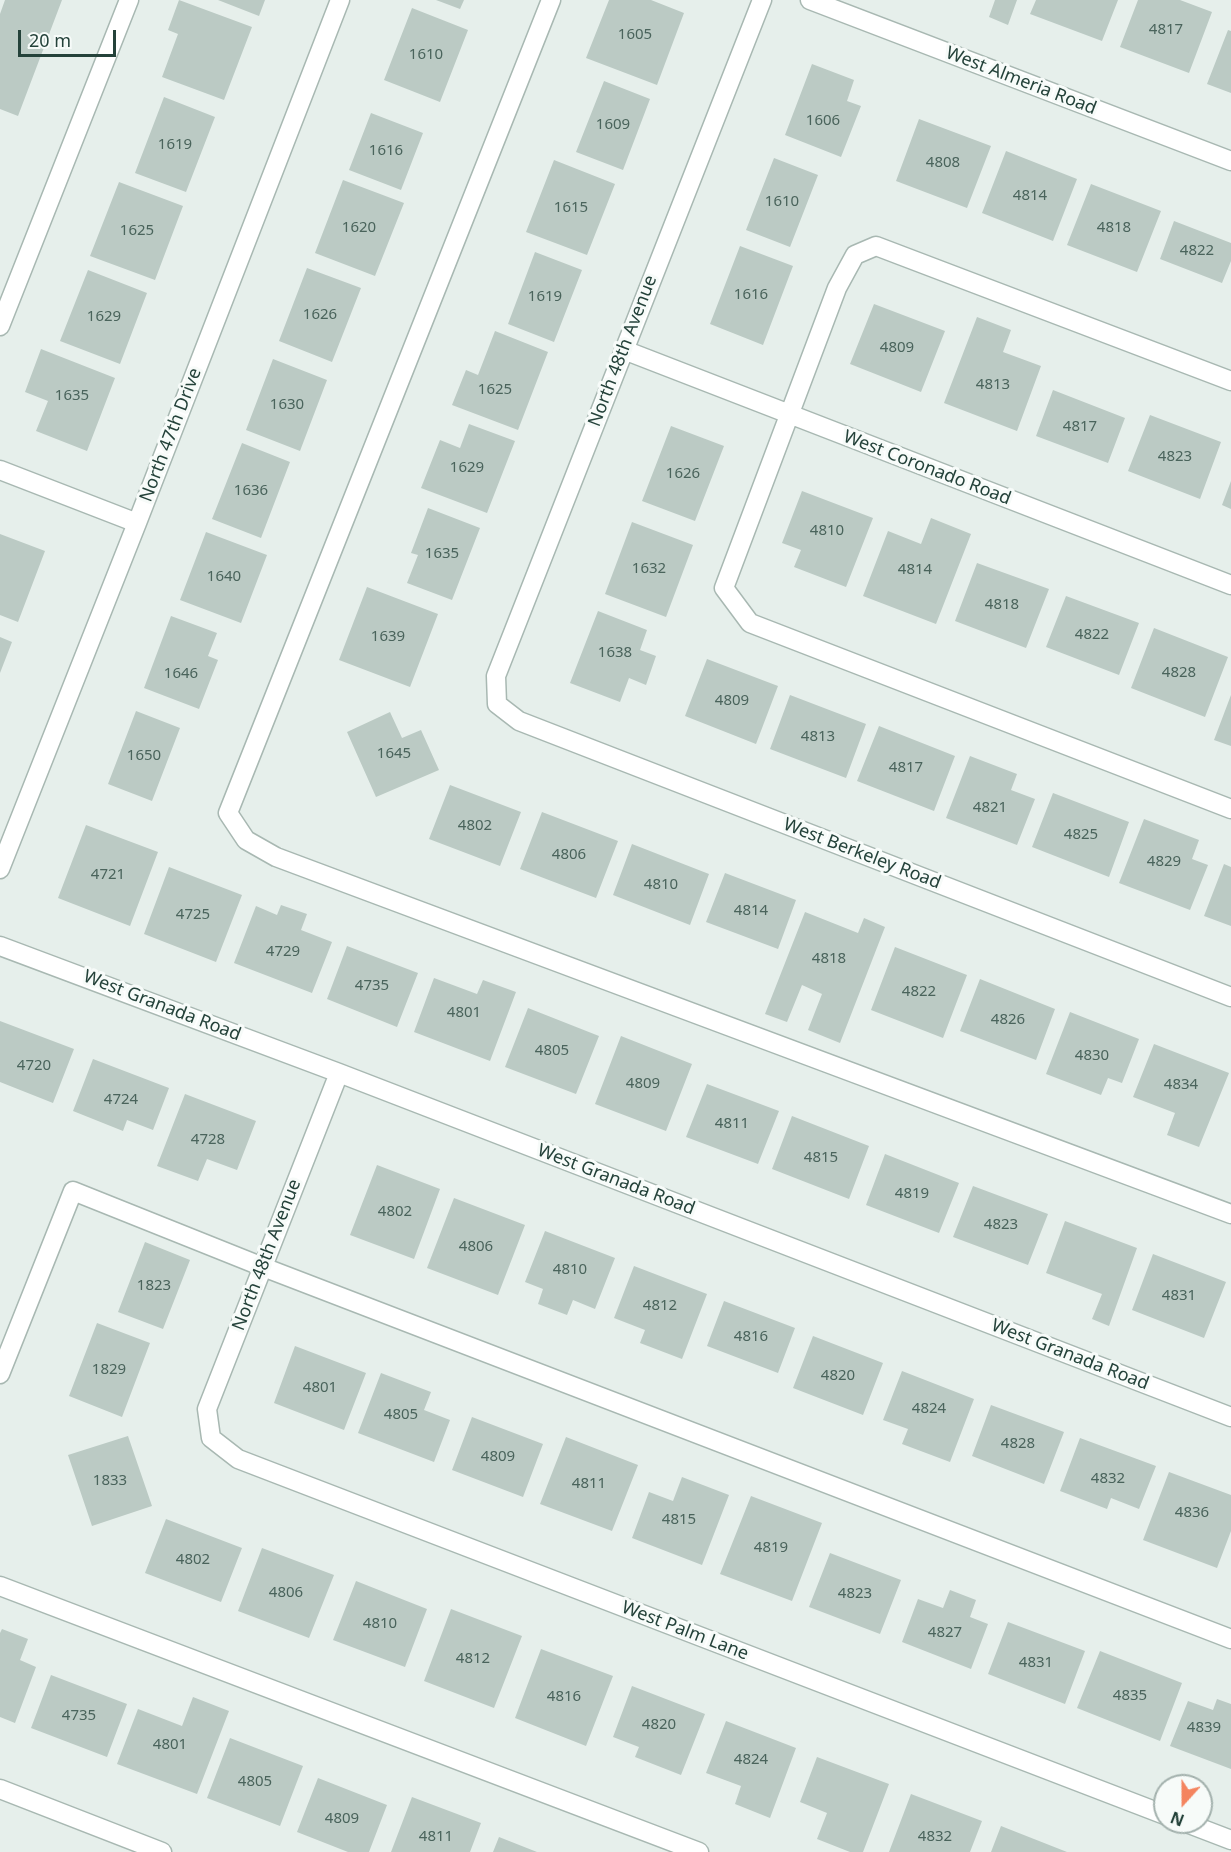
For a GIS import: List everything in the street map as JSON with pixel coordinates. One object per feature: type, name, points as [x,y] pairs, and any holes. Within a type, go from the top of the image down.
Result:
[{"type":"street","points":[[0,327],[129,0]]},
{"type":"street","name":"North 47th Drive","points":[[0,868],[137,523],[339,0]]},
{"type":"street","points":[[551,0],[228,813],[246,840],[276,857],[1231,1214]]},
{"type":"street","name":"North 48th Avenue","points":[[497,704],[496,676],[762,0]]},
{"type":"street","name":"West Almeria Road","points":[[810,0],[1231,161]]},
{"type":"street","points":[[1231,381],[876,246],[855,255],[837,288],[724,588],[750,623],[1231,809]]},
{"type":"street","name":"West Coronado Road","points":[[624,350],[1231,585]]},
{"type":"street","points":[[0,470],[137,523]]},
{"type":"street","name":"West Berkeley Road","points":[[497,704],[519,721],[1231,997]]},
{"type":"street","name":"West Granada Road","points":[[0,946],[339,1073],[1231,1417]]},
{"type":"street","name":"North 48th Avenue","points":[[211,1438],[207,1409],[339,1073]]},
{"type":"street","points":[[0,1374],[73,1191],[263,1267],[1231,1639]]},
{"type":"street","name":"West Palm Lane","points":[[211,1438],[238,1459],[1153,1810]]},
{"type":"street","points":[[0,1586],[699,1852]]},
{"type":"street","points":[[0,1789],[162,1852]]},
{"type":"street","points":[[1213,1833],[1231,1840]]},
{"type":"building","points":[[5,0],[62,0],[18,116],[0,109],[0,14]]},
{"type":"building","points":[[179,0],[252,27],[224,100],[162,77],[178,34],[168,30]]},
{"type":"building","points":[[218,0],[265,0],[259,16]]},
{"type":"building","points":[[436,0],[464,0],[460,9]]},
{"type":"building","points":[[609,0],[651,0],[684,13],[657,85],[586,58]]},
{"type":"building","points":[[995,0],[1017,0],[1008,25],[989,17]]},
{"type":"building","points":[[1036,0],[1118,0],[1102,41],[1030,14]]},
{"type":"building","points":[[1138,0],[1180,0],[1212,12],[1189,73],[1120,47]]},
{"type":"building","points":[[412,8],[468,30],[440,102],[384,80]]},
{"type":"building","points":[[1228,30],[1231,31],[1231,93],[1207,84]]},
{"type":"building","points":[[812,64],[854,80],[847,101],[861,106],[841,157],[785,135]]},
{"type":"building","points":[[604,81],[650,99],[623,170],[576,152]]},
{"type":"building","points":[[164,97],[215,117],[186,192],[135,173]]},
{"type":"building","points":[[371,113],[423,133],[401,190],[349,170]]},
{"type":"building","points":[[919,119],[991,146],[967,208],[896,181]]},
{"type":"building","points":[[1006,151],[1077,179],[1053,241],[982,213]]},
{"type":"building","points":[[774,158],[818,175],[790,247],[746,230]]},
{"type":"building","points":[[554,160],[615,184],[587,255],[526,232]]},
{"type":"building","points":[[343,180],[404,203],[375,276],[315,253]]},
{"type":"building","points":[[119,182],[183,206],[155,280],[90,256]]},
{"type":"building","points":[[1091,184],[1161,211],[1137,272],[1067,245]]},
{"type":"building","points":[[1174,221],[1231,243],[1231,261],[1222,283],[1160,259]]},
{"type":"building","points":[[740,246],[793,266],[763,345],[710,324]]},
{"type":"building","points":[[535,252],[582,270],[554,342],[508,324]]},
{"type":"building","points":[[307,268],[361,288],[332,362],[279,341]]},
{"type":"building","points":[[88,270],[147,293],[120,364],[60,341]]},
{"type":"building","points":[[874,304],[945,331],[921,392],[850,364]]},
{"type":"building","points":[[977,317],[1011,330],[1003,352],[1041,366],[1017,431],[944,403]]},
{"type":"building","points":[[495,331],[548,352],[518,430],[452,405],[466,370],[478,375]]},
{"type":"building","points":[[41,349],[115,378],[87,451],[36,431],[48,401],[25,392]]},
{"type":"building","points":[[273,359],[327,380],[300,451],[246,430]]},
{"type":"building","points":[[1053,390],[1125,418],[1108,463],[1036,436]]},
{"type":"building","points":[[1150,415],[1221,442],[1200,499],[1128,471]]},
{"type":"building","points":[[469,424],[515,441],[487,513],[421,488],[440,440],[460,448]]},
{"type":"building","points":[[671,426],[724,446],[695,521],[642,501]]},
{"type":"building","points":[[242,443],[290,462],[261,538],[212,519]]},
{"type":"building","points":[[1231,481],[1231,509],[1222,505]]},
{"type":"building","points":[[802,491],[873,518],[846,587],[794,567],[801,550],[782,543]]},
{"type":"building","points":[[428,508],[480,528],[452,600],[407,583],[418,555],[411,553]]},
{"type":"building","points":[[931,518],[971,534],[936,624],[863,596],[888,531],[921,544]]},
{"type":"building","points":[[632,522],[693,545],[666,617],[605,594]]},
{"type":"building","points":[[206,532],[267,555],[241,623],[180,600]]},
{"type":"building","points":[[0,534],[45,551],[18,622],[0,615]]},
{"type":"building","points":[[977,563],[1049,589],[1026,648],[955,621]]},
{"type":"building","points":[[367,587],[438,614],[410,687],[339,660]]},
{"type":"building","points":[[1066,596],[1139,623],[1119,675],[1046,647]]},
{"type":"building","points":[[598,611],[647,630],[640,650],[656,656],[646,685],[629,678],[620,702],[570,683]]},
{"type":"building","points":[[171,616],[217,633],[208,656],[218,660],[199,709],[144,688]]},
{"type":"building","points":[[1154,628],[1228,657],[1205,717],[1131,688]]},
{"type":"building","points":[[0,637],[12,642],[0,673]]},
{"type":"building","points":[[707,659],[778,686],[756,744],[685,716]]},
{"type":"building","points":[[790,695],[866,724],[846,778],[770,749]]},
{"type":"building","points":[[1231,695],[1231,746],[1214,740]]},
{"type":"building","points":[[136,711],[180,728],[152,801],[108,784]]},
{"type":"building","points":[[390,712],[402,738],[421,730],[439,770],[376,797],[347,732]]},
{"type":"building","points":[[879,726],[955,756],[934,811],[857,781]]},
{"type":"building","points":[[970,756],[1017,774],[1011,790],[1035,799],[1017,845],[946,818]]},
{"type":"building","points":[[450,785],[521,812],[500,866],[429,839]]},
{"type":"building","points":[[1053,793],[1129,822],[1109,877],[1032,847]]},
{"type":"building","points":[[542,812],[618,841],[596,898],[520,869]]},
{"type":"building","points":[[1144,819],[1199,840],[1192,859],[1208,865],[1190,910],[1119,883]]},
{"type":"building","points":[[86,825],[158,852],[130,926],[58,898]]},
{"type":"building","points":[[632,844],[709,874],[690,925],[613,895]]},
{"type":"building","points":[[1224,864],[1231,867],[1231,926],[1204,916]]},
{"type":"building","points":[[169,867],[242,895],[216,962],[144,934]]},
{"type":"building","points":[[725,873],[796,900],[778,949],[706,922]]},
{"type":"building","points":[[281,905],[307,914],[301,930],[332,942],[312,993],[234,963],[256,906],[277,915]]},
{"type":"building","points":[[805,912],[858,933],[864,918],[885,927],[840,1043],[808,1030],[822,994],[802,985],[787,1022],[765,1014]]},
{"type":"building","points":[[347,946],[418,973],[397,1027],[327,999]]},
{"type":"building","points":[[895,947],[967,975],[943,1038],[871,1010]]},
{"type":"building","points":[[434,978],[477,994],[483,980],[516,992],[490,1061],[414,1032]]},
{"type":"building","points":[[980,979],[1055,1009],[1036,1060],[960,1031]]},
{"type":"building","points":[[528,1008],[599,1036],[576,1094],[505,1067]]},
{"type":"building","points":[[1070,1012],[1139,1039],[1122,1083],[1108,1078],[1101,1095],[1046,1074]]},
{"type":"building","points":[[0,1021],[74,1049],[53,1103],[0,1082]]},
{"type":"building","points":[[621,1036],[692,1064],[666,1131],[595,1104]]},
{"type":"building","points":[[1154,1044],[1229,1073],[1199,1147],[1167,1135],[1175,1113],[1133,1097]]},
{"type":"building","points":[[93,1059],[169,1088],[153,1130],[127,1120],[123,1131],[73,1111]]},
{"type":"building","points":[[707,1084],[779,1111],[758,1164],[686,1137]]},
{"type":"building","points":[[185,1094],[256,1121],[237,1170],[207,1159],[198,1181],[157,1166]]},
{"type":"building","points":[[792,1116],[869,1146],[849,1199],[772,1169]]},
{"type":"building","points":[[885,1154],[959,1183],[939,1233],[866,1205]]},
{"type":"building","points":[[377,1165],[440,1189],[414,1259],[350,1235]]},
{"type":"building","points":[[973,1186],[1048,1214],[1028,1265],[953,1237]]},
{"type":"building","points":[[454,1198],[525,1225],[498,1295],[427,1268]]},
{"type":"building","points":[[1065,1221],[1137,1248],[1109,1326],[1092,1319],[1102,1294],[1046,1273]]},
{"type":"building","points":[[545,1231],[615,1258],[595,1309],[573,1300],[567,1315],[538,1304],[543,1289],[525,1282]]},
{"type":"building","points":[[145,1242],[190,1260],[163,1329],[118,1312]]},
{"type":"building","points":[[1153,1254],[1226,1282],[1204,1338],[1132,1310]]},
{"type":"building","points":[[634,1266],[707,1294],[682,1359],[640,1343],[645,1330],[614,1318]]},
{"type":"building","points":[[724,1301],[795,1328],[778,1373],[707,1346]]},
{"type":"building","points":[[97,1323],[150,1343],[122,1417],[69,1396]]},
{"type":"building","points":[[813,1336],[883,1363],[863,1415],[793,1388]]},
{"type":"building","points":[[295,1346],[366,1373],[344,1430],[274,1403]]},
{"type":"building","points":[[902,1371],[974,1399],[950,1462],[902,1444],[908,1429],[883,1420]]},
{"type":"building","points":[[381,1373],[431,1392],[424,1410],[450,1420],[434,1462],[358,1433]]},
{"type":"building","points":[[991,1405],[1064,1432],[1044,1484],[972,1456]]},
{"type":"building","points":[[472,1417],[543,1444],[523,1497],[452,1470]]},
{"type":"building","points":[[128,1436],[152,1506],[92,1526],[68,1455]]},
{"type":"building","points":[[566,1437],[638,1465],[612,1531],[540,1504]]},
{"type":"building","points":[[1080,1438],[1156,1466],[1139,1509],[1111,1498],[1107,1509],[1060,1491]]},
{"type":"building","points":[[1169,1472],[1231,1495],[1231,1531],[1217,1568],[1143,1540]]},
{"type":"building","points":[[682,1477],[729,1495],[702,1565],[632,1538],[649,1492],[673,1501]]},
{"type":"building","points":[[751,1496],[822,1523],[792,1601],[720,1574]]},
{"type":"building","points":[[166,1519],[242,1548],[221,1602],[145,1573]]},
{"type":"building","points":[[262,1548],[334,1575],[309,1638],[238,1611]]},
{"type":"building","points":[[830,1553],[901,1580],[880,1634],[809,1607]]},
{"type":"building","points":[[356,1581],[427,1609],[405,1667],[333,1640]]},
{"type":"building","points":[[950,1590],[976,1600],[970,1617],[988,1624],[971,1669],[902,1642],[918,1599],[943,1608]]},
{"type":"building","points":[[451,1609],[522,1636],[494,1708],[424,1681]]},
{"type":"building","points":[[1008,1622],[1085,1651],[1065,1704],[988,1674]]},
{"type":"building","points":[[2,1629],[28,1639],[20,1660],[36,1667],[15,1723],[0,1717],[0,1633]]},
{"type":"building","points":[[541,1649],[613,1676],[586,1746],[515,1718]]},
{"type":"building","points":[[1100,1651],[1182,1683],[1160,1741],[1077,1708]]},
{"type":"building","points":[[51,1675],[127,1704],[107,1757],[31,1728]]},
{"type":"building","points":[[632,1686],[705,1714],[681,1775],[635,1757],[639,1747],[613,1737]]},
{"type":"building","points":[[193,1697],[229,1711],[197,1794],[117,1764],[138,1709],[182,1726]]},
{"type":"building","points":[[1217,1699],[1231,1704],[1231,1769],[1170,1746],[1188,1701],[1213,1710]]},
{"type":"building","points":[[726,1721],[796,1748],[770,1818],[735,1804],[741,1786],[706,1773]]},
{"type":"building","points":[[230,1738],[303,1766],[280,1826],[207,1798]]},
{"type":"building","points":[[817,1757],[889,1784],[863,1852],[850,1852],[817,1839],[827,1813],[800,1802]]},
{"type":"building","points":[[318,1778],[387,1805],[369,1852],[348,1852],[297,1832]]},
{"type":"building","points":[[911,1794],[982,1821],[970,1852],[889,1852]]},
{"type":"building","points":[[412,1797],[481,1823],[470,1852],[391,1852]]},
{"type":"building","points":[[1001,1826],[1067,1852],[991,1852]]},
{"type":"building","points":[[499,1837],[537,1852],[493,1852]]}]
